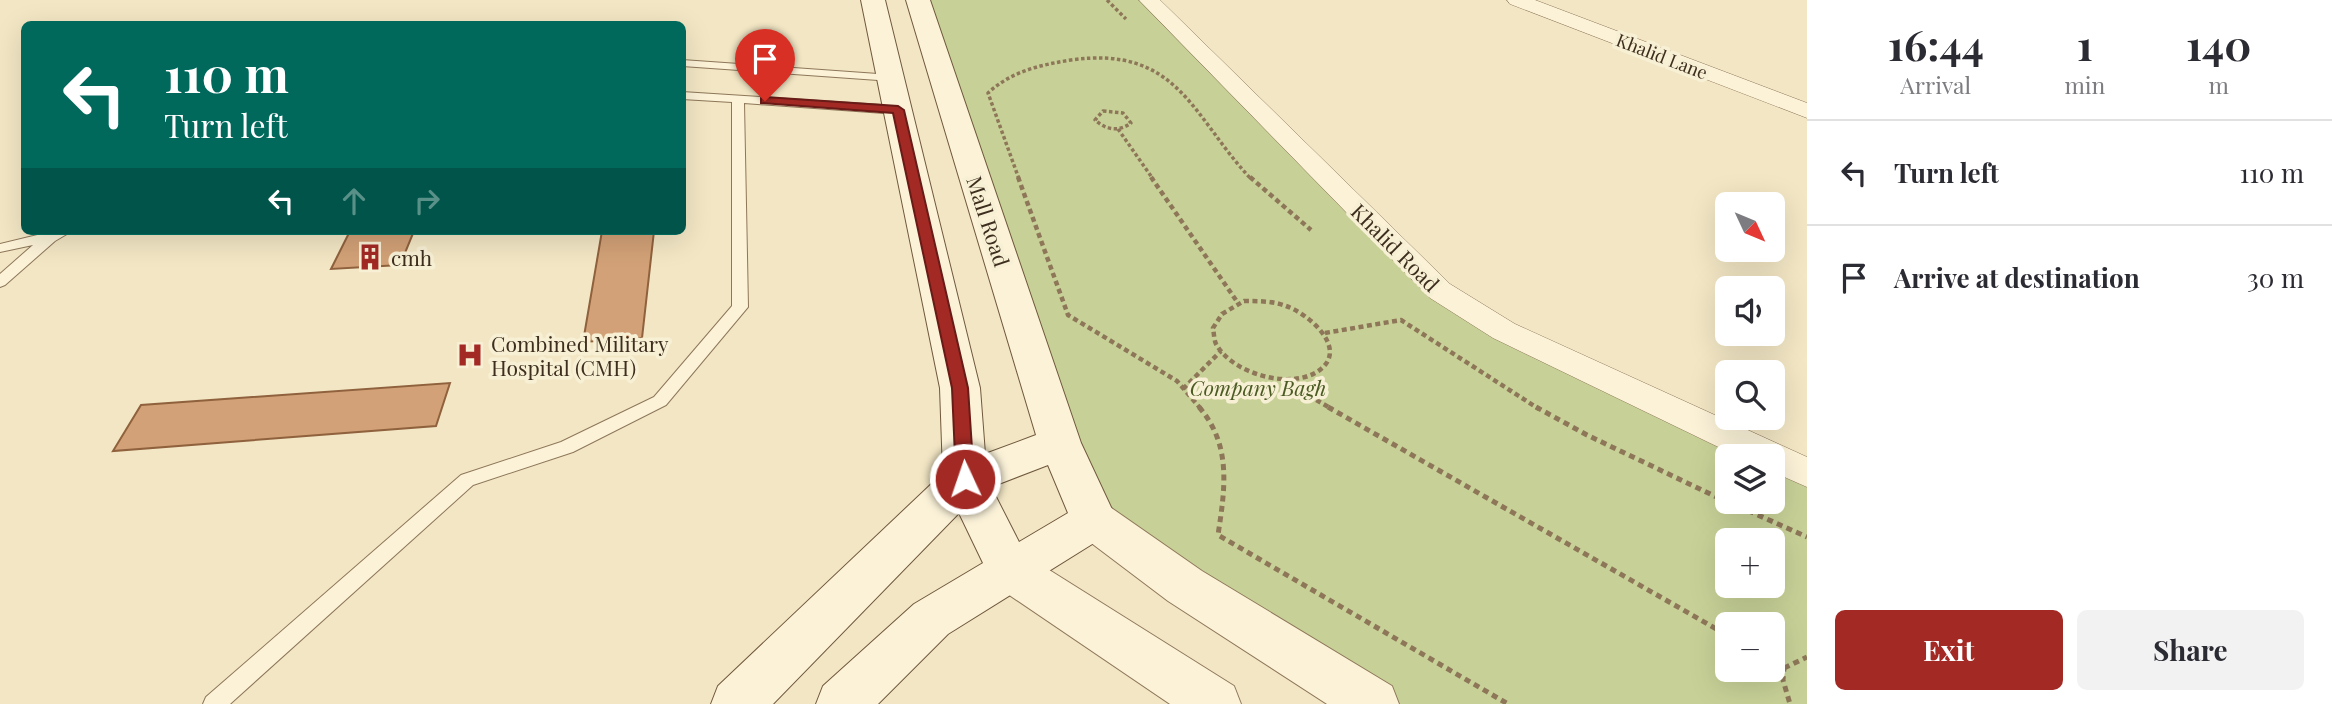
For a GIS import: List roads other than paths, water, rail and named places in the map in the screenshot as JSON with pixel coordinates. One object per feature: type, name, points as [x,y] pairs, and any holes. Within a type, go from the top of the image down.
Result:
[{"type":"main road","points":[[873,0],[960,388],[965,479],[1010,570],[1215,704]]},
{"type":"main road","name":"Mall Road","points":[[918,0],[1060,443],[1094,520]]},
{"type":"main road","points":[[737,704],[965,479],[1060,443]]},
{"type":"main road","points":[[842,704],[931,619],[1094,520],[1185,586],[1373,704]]},
{"type":"street","name":"Khalid Road","points":[[1149,0],[1440,291],[1504,331],[1744,444]]},
{"type":"street","name":"Khalid Lane","points":[[1517,0],[1807,111]]},
{"type":"street","name":"Khalid Road","points":[[1785,463],[1807,473]]},
{"type":"lane","points":[[686,64],[895,94]]},
{"type":"lane","points":[[686,95],[738,99],[895,94]]},
{"type":"lane","points":[[214,704],[467,480],[567,447],[660,401],[740,307],[738,99]]},
{"type":"lane","points":[[0,248],[56,235]]},
{"type":"lane","points":[[0,282],[50,238]]},
{"type":"place","name":"cmh","points":[[370,257]]},
{"type":"place","name":"Combined Military Hospital (CMH)","points":[[470,355]]},
{"type":"park label","name":"Company Bagh","points":[[1258,387]]}]
